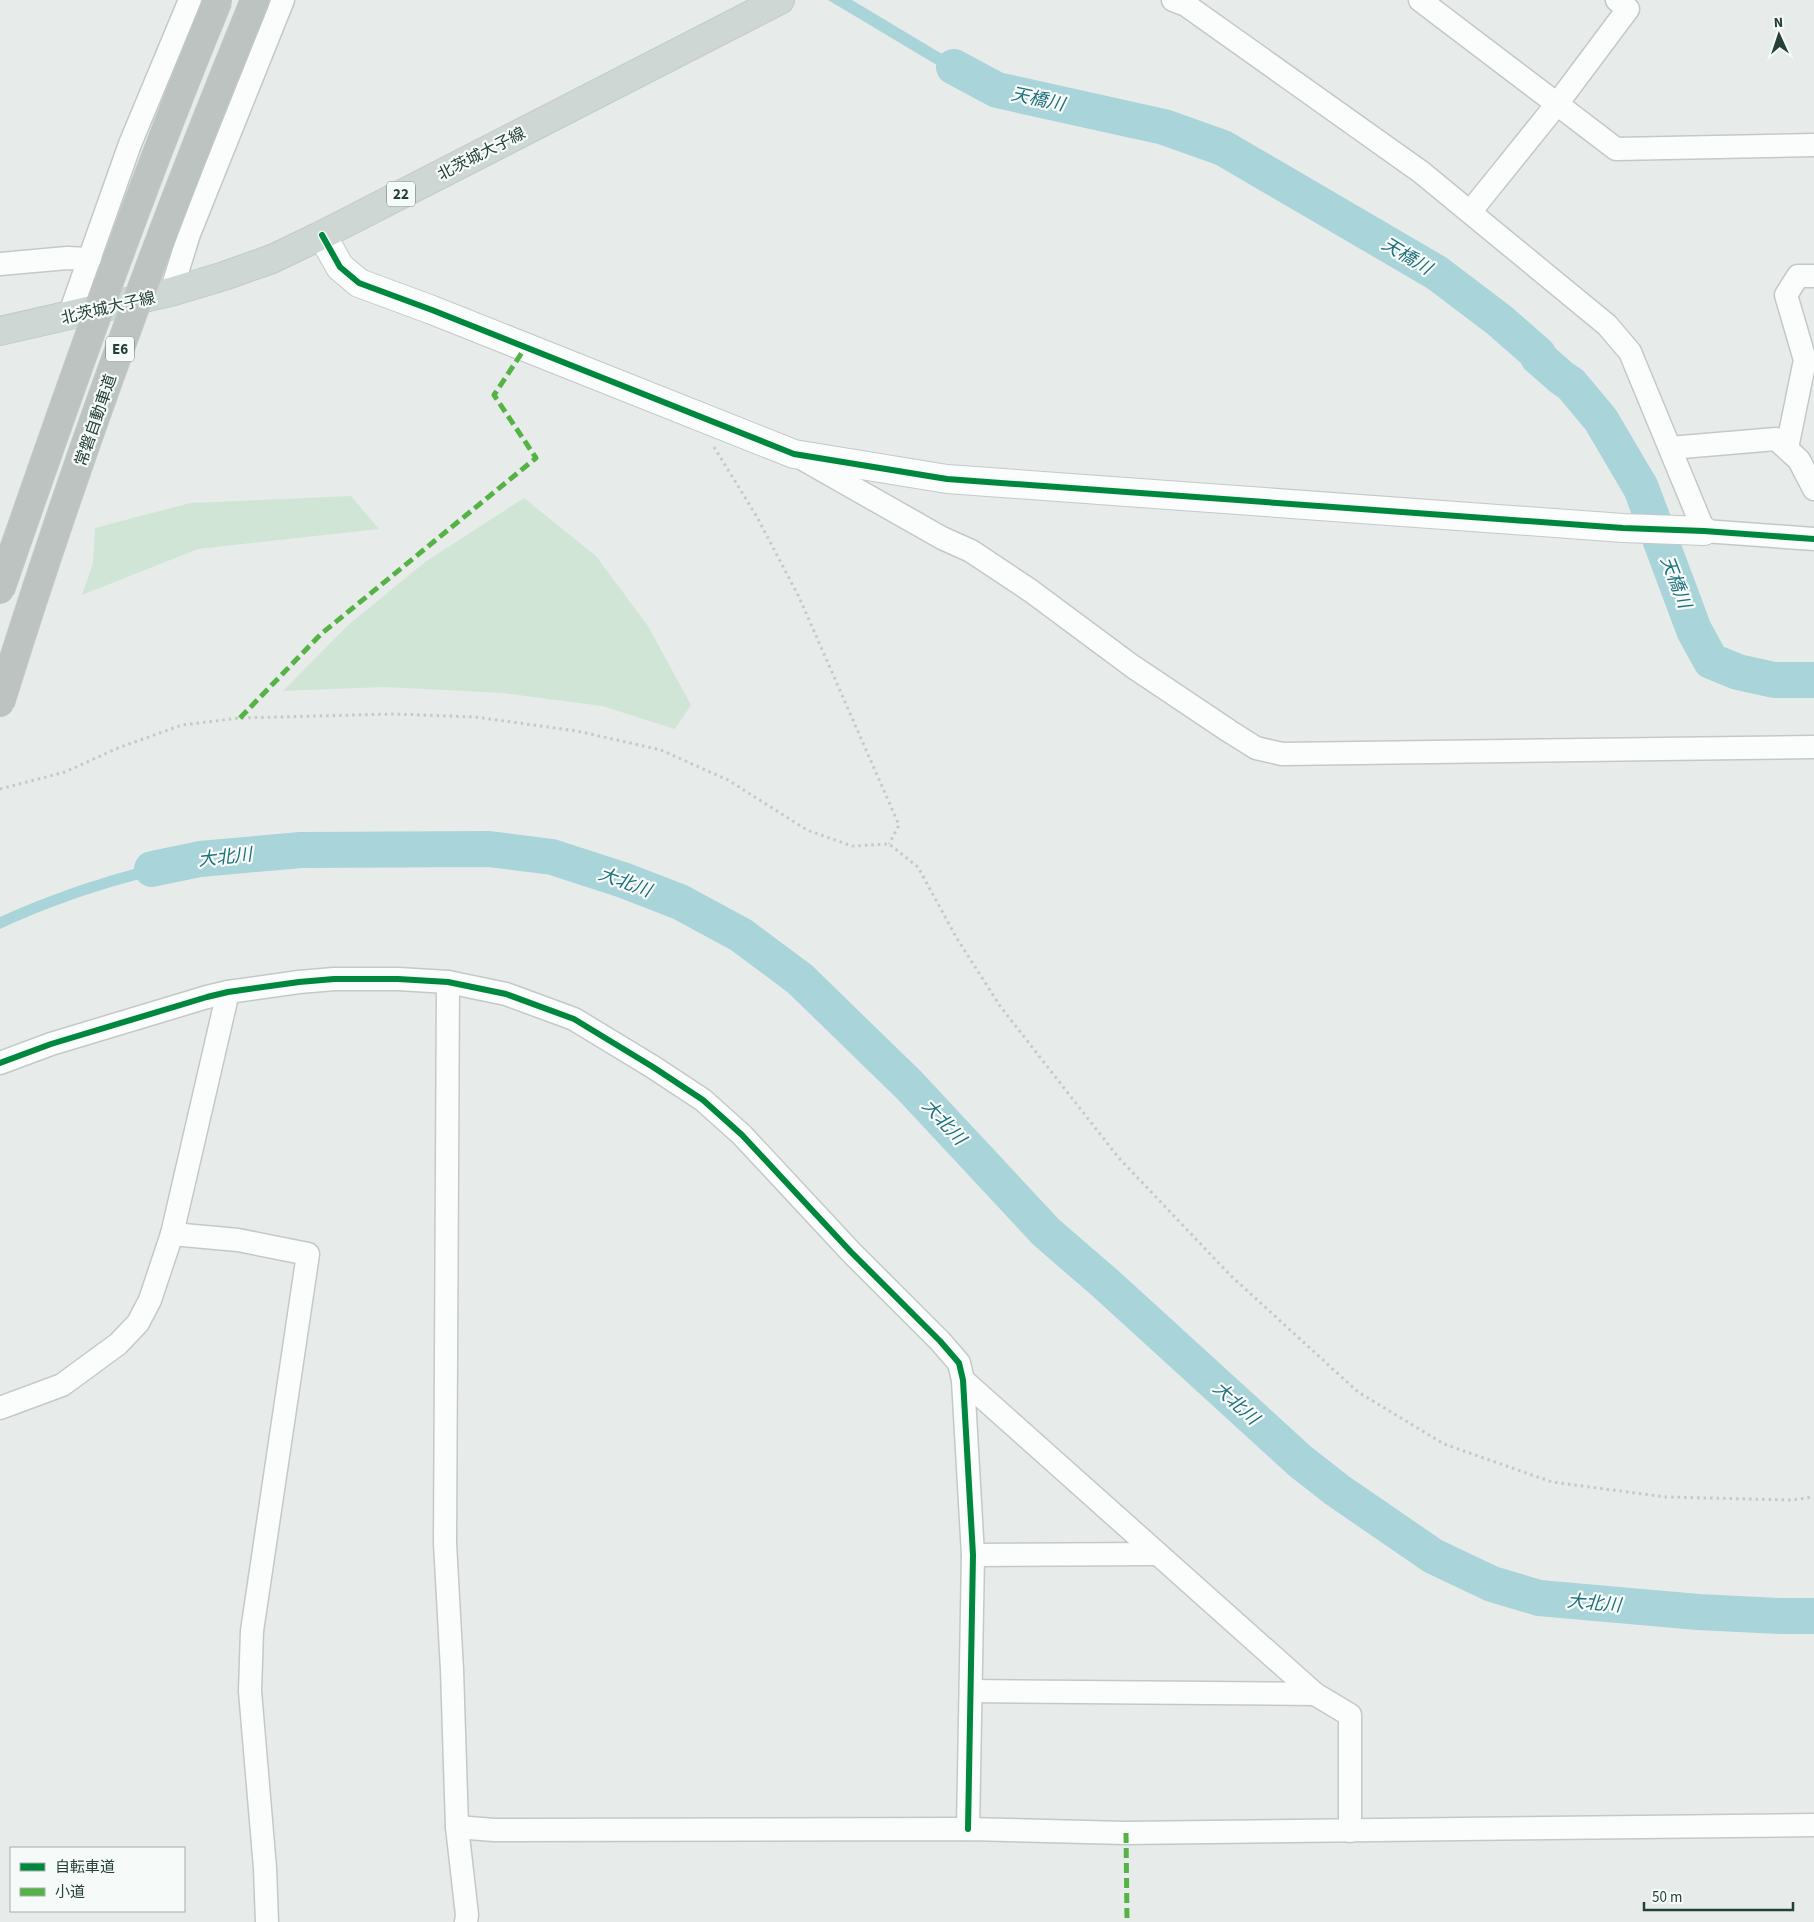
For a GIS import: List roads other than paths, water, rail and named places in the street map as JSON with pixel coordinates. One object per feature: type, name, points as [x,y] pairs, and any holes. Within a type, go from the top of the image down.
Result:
[{"type":"highway","name":"常磐自動車道","points":[[0,590],[73,378],[133,215],[218,0]]},
{"type":"highway","name":"常磐自動車道","points":[[0,703],[36,589],[123,340],[167,219],[255,0]]},
{"type":"main road","name":"北茨城大子線","points":[[0,331],[171,292],[272,259],[780,0]]},
{"type":"street","points":[[69,316],[130,144],[190,0]]},
{"type":"street","points":[[171,292],[189,234],[283,0]]},
{"type":"street","points":[[1470,212],[1556,104],[1628,9],[1617,0]]},
{"type":"street","points":[[1176,1],[1186,5],[1421,172],[1607,325],[1630,352],[1704,531]]},
{"type":"street","points":[[1434,4],[1556,104],[1616,149],[1814,145]]},
{"type":"street","points":[[322,235],[340,267],[359,283],[794,454],[942,538],[971,552],[1031,592],[1132,666],[1256,748],[1282,754],[1814,747]]},
{"type":"street","points":[[0,264],[67,258],[90,259]]},
{"type":"street","points":[[1787,448],[1805,360],[1786,295],[1798,276],[1814,276]]},
{"type":"street","points":[[1670,448],[1776,439],[1799,460],[1814,489]]},
{"type":"street","points":[[794,454],[947,479],[1623,528],[1814,538]]},
{"type":"street","points":[[0,1063],[51,1044],[228,992],[334,979],[398,979],[448,982],[506,994],[574,1019],[653,1066],[703,1100],[742,1135],[959,1363],[963,1380],[973,1555],[968,1829]]},
{"type":"street","points":[[448,982],[445,1543],[452,1670],[457,1828],[466,1922]]},
{"type":"street","points":[[0,1408],[62,1385],[118,1344],[138,1322],[150,1300],[172,1234],[228,992]]},
{"type":"street","points":[[172,1234],[238,1240],[308,1254],[252,1631],[250,1691],[267,1922]]},
{"type":"street","points":[[963,1380],[1314,1694],[1350,1715],[1350,1832]]},
{"type":"street","points":[[973,1555],[1157,1554]]},
{"type":"street","points":[[972,1691],[1314,1694]]},
{"type":"street","points":[[457,1828],[494,1830],[968,1829],[1126,1833],[1350,1832],[1814,1825]]},
{"type":"water","points":[[828,0],[852,0],[937,51],[1001,85],[994,96],[930,61]]},
{"type":"water","points":[[200,853],[201,864],[74,899],[0,929],[0,917],[49,896],[123,872]]},
{"type":"waterway","name":"天橋川","points":[[954,67],[997,90],[1164,127],[1223,148],[1437,273],[1499,320],[1538,354],[1538,357],[1571,384],[1601,420],[1641,488],[1694,630],[1711,661],[1738,672],[1774,680],[1814,680]]},
{"type":"waterway","name":"大北川","points":[[152,869],[200,859],[301,850],[489,849],[552,857],[623,880],[680,902],[741,935],[800,979],[909,1085],[1046,1232],[1105,1283],[1300,1461],[1337,1490],[1433,1556],[1492,1584],[1539,1598],[1698,1612],[1814,1616]]}]
